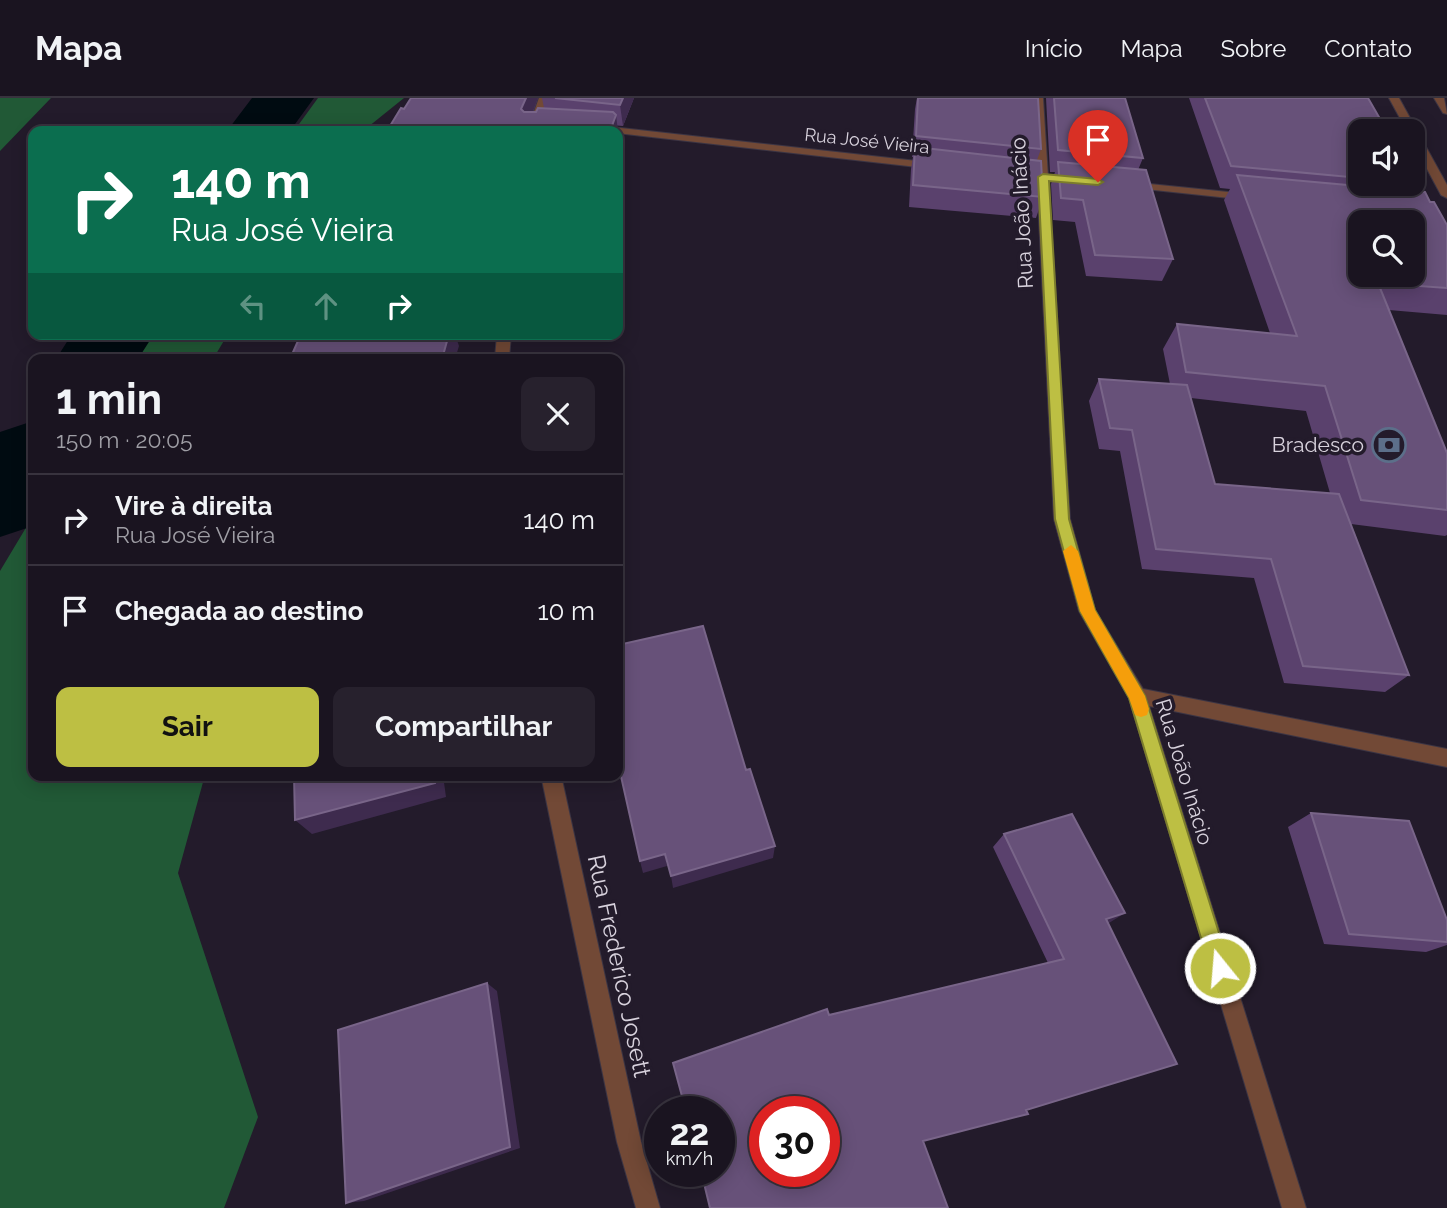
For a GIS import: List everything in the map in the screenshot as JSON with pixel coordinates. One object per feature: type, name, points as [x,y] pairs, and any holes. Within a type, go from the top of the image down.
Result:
[{"type":"street","points":[[533,126],[544,98]]},
{"type":"street","name":"Rua João Inácio","points":[[1038,98],[1062,519],[1087,611],[1137,696],[1294,1208]]},
{"type":"street","points":[[1394,98],[1405,119]]},
{"type":"street","points":[[1439,98],[1447,111]]},
{"type":"street","points":[[537,126],[548,123]]},
{"type":"street","name":"Rua José Vieira","points":[[623,131],[944,167]]},
{"type":"street","points":[[1425,155],[1447,195]]},
{"type":"street","points":[[1111,184],[1261,198]]},
{"type":"street","points":[[1137,696],[1447,758]]},
{"type":"street","name":"Rua Frederico Josett","points":[[552,781],[629,1142],[648,1208]]},
{"type":"green space","points":[[0,98],[51,98],[0,151]]},
{"type":"green space","points":[[318,98],[404,98],[369,126],[298,126]]},
{"type":"green space","points":[[143,340],[224,340],[216,354],[133,354]]},
{"type":"green space","points":[[28,524],[28,781],[203,781],[178,873],[258,1117],[224,1208],[0,1208],[0,571]]},
{"type":"building","points":[[411,98],[526,98],[521,109],[524,112],[536,112],[538,108],[613,112],[616,115],[612,126],[390,126],[401,108],[404,109]]},
{"type":"building","points":[[555,98],[623,98],[620,105]]},
{"type":"building","points":[[918,98],[1038,98],[1041,149],[916,136]]},
{"type":"building","points":[[1054,98],[1125,98],[1143,158],[1058,150]]},
{"type":"building","points":[[1205,98],[1368,98],[1380,119],[1348,119],[1348,177],[1231,166]]},
{"type":"building","points":[[915,147],[1041,161],[1043,197],[913,185]]},
{"type":"building","points":[[1058,162],[1146,170],[1173,259],[1095,255],[1083,200],[1061,198]]},
{"type":"building","points":[[1237,175],[1348,185],[1348,196],[1425,196],[1425,192],[1447,225],[1447,288],[1425,286],[1425,210],[1348,210],[1348,287],[1380,287],[1447,453],[1447,510],[1361,500],[1325,386],[1186,372],[1177,324],[1297,336]]},
{"type":"building","points":[[298,340],[447,340],[443,354],[292,354]]},
{"type":"building","points":[[1099,379],[1187,385],[1215,484],[1339,494],[1409,675],[1303,666],[1271,559],[1156,549],[1132,430],[1110,428]]},
{"type":"building","points":[[703,626],[746,770],[750,769],[775,846],[671,876],[665,854],[640,861],[622,781],[623,644]]},
{"type":"building","points":[[294,781],[435,781],[435,783],[295,820]]},
{"type":"building","points":[[1311,813],[1409,821],[1447,920],[1447,942],[1349,934]]},
{"type":"building","points":[[1072,814],[1125,913],[1106,919],[1177,1064],[1026,1110],[1028,1114],[923,1141],[948,1208],[710,1208],[705,1187],[735,1187],[735,1096],[682,1096],[673,1063],[827,1009],[829,1015],[1064,959],[1004,834]]},
{"type":"building","points":[[487,983],[510,1147],[346,1203],[338,1030]]},
{"type":"waterway","points":[[262,126],[284,98]]},
{"type":"waterway","points":[[100,354],[110,340]]},
{"type":"waterway","points":[[0,502],[28,460]]},
{"type":"slow traffic","points":[[1071,551],[1087,611],[1137,696],[1141,709]]},
{"type":"place","name":"Bradesco","points":[[1389,445]]},
{"type":"route","points":[[1098,182],[1043,177],[1062,519],[1087,611],[1137,696],[1220,968]]}]
